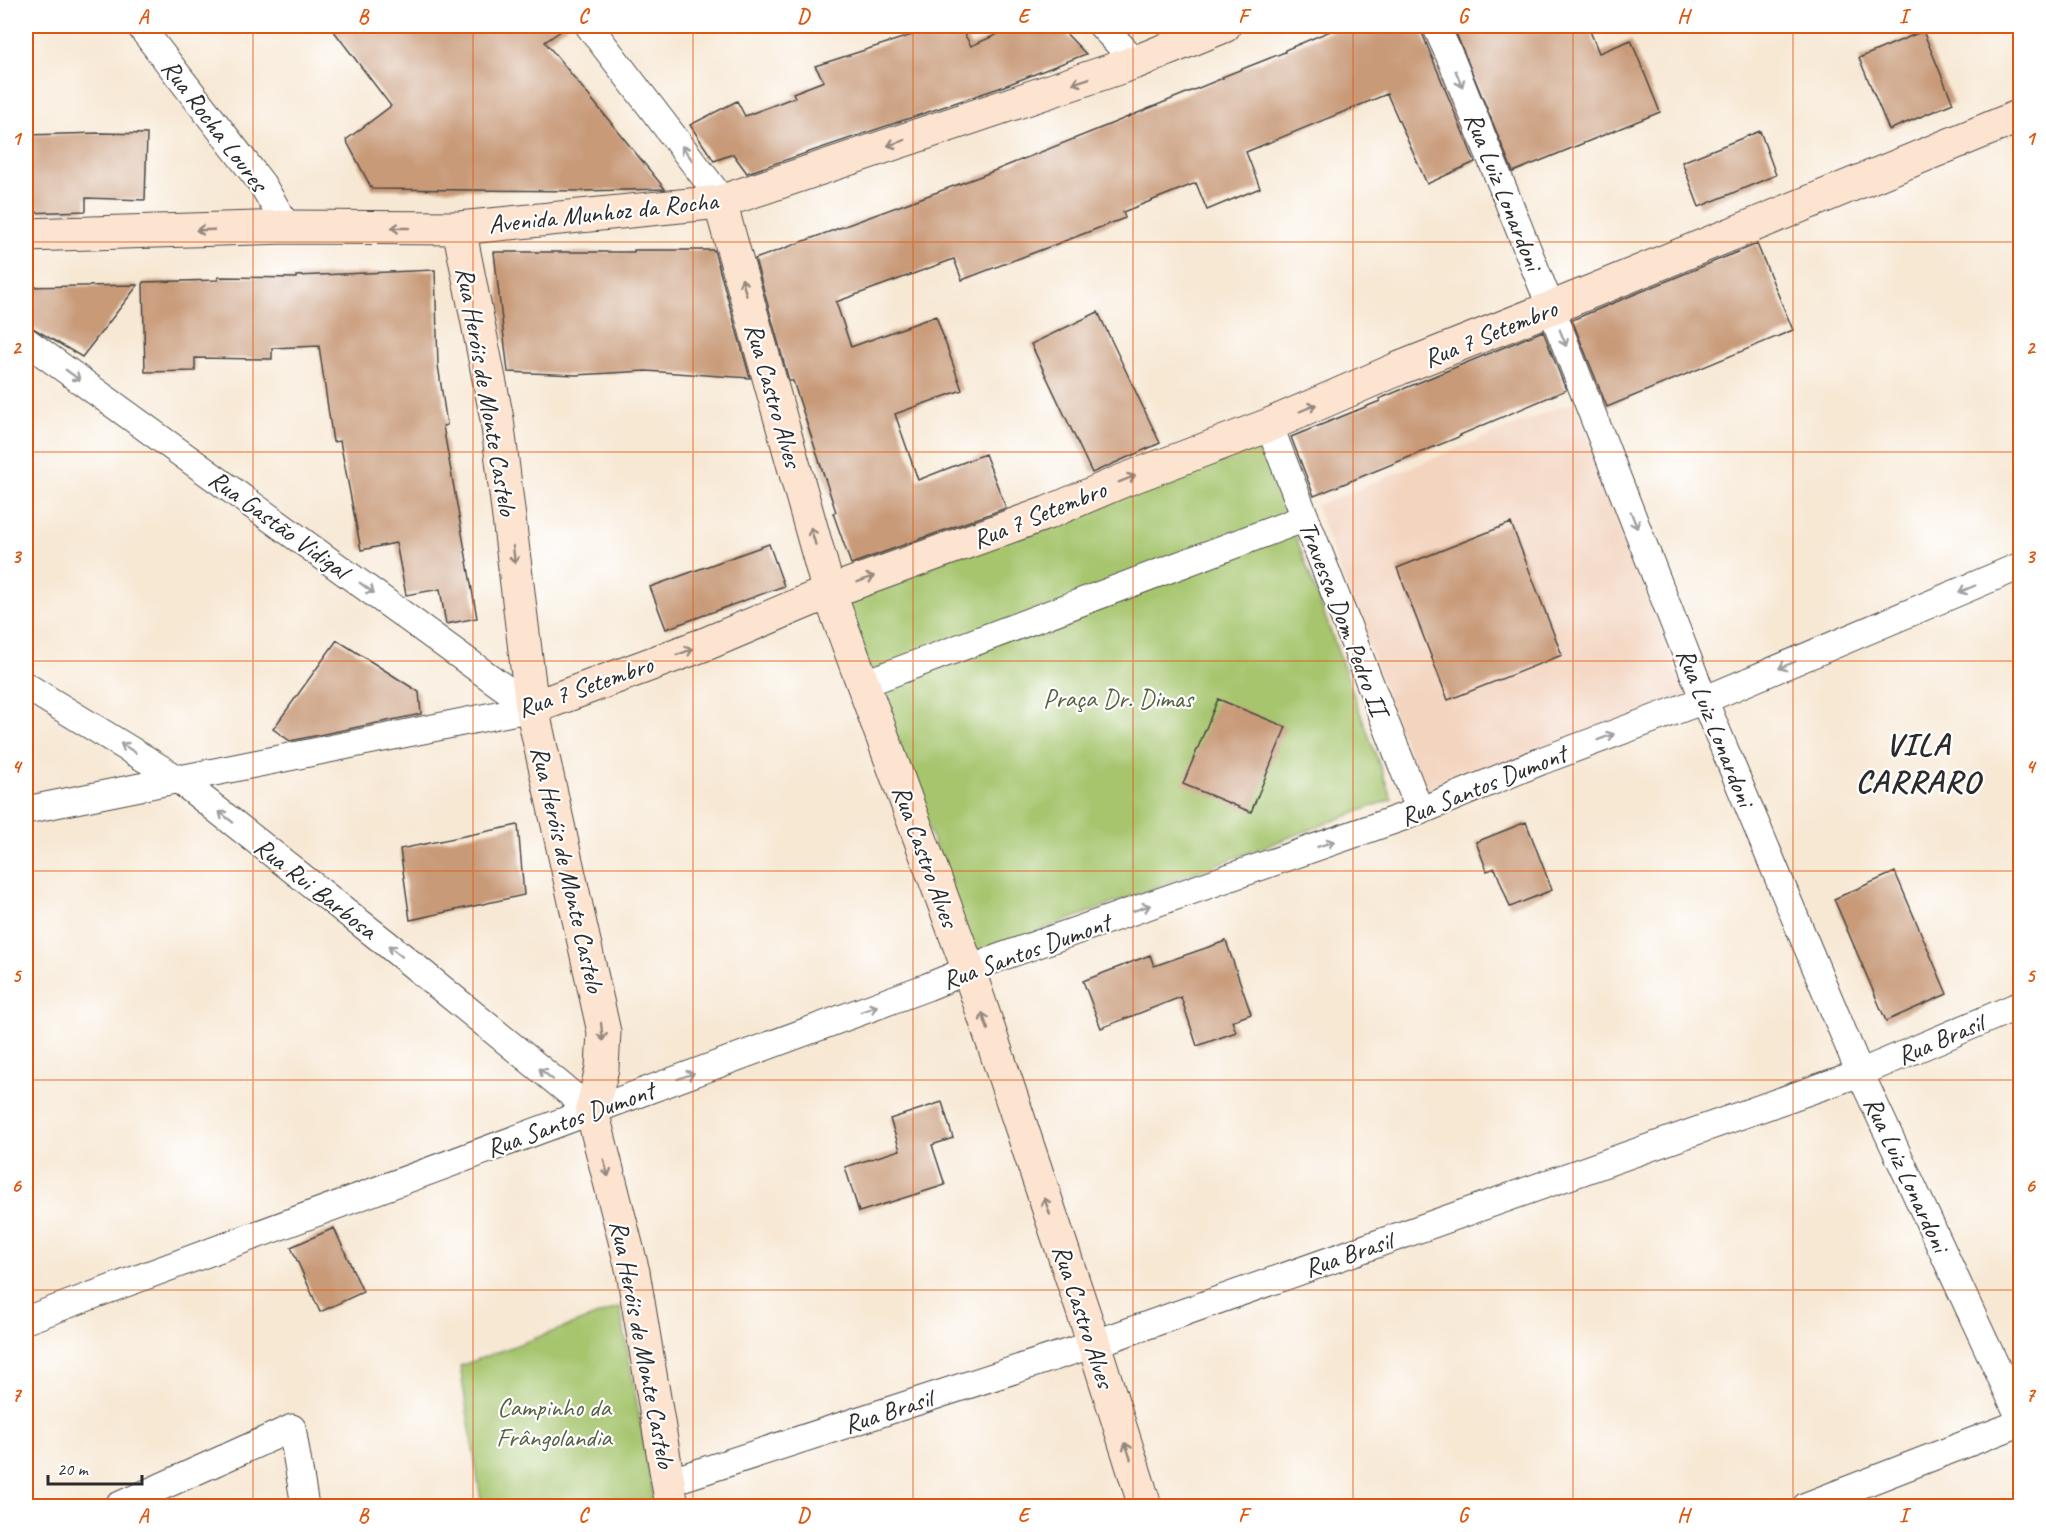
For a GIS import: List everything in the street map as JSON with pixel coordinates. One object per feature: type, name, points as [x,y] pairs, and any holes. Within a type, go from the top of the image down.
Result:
[{"type":"main road","name":"Avenida Munhoz da Rocha","points":[[26,235],[287,227],[459,228],[720,202],[1136,62],[1224,26]]},
{"type":"main road","name":"Rua 7 Setembro","points":[[532,708],[708,643],[829,592],[1047,513],[1122,481],[1269,425],[1400,368],[1551,309],[2020,116]]},
{"type":"main road","name":"Rua Castro Alves","points":[[720,202],[829,592],[969,971],[1094,1344],[1145,1506]]},
{"type":"main road","name":"Rua Heróis de Monte Castelo","points":[[459,228],[497,419],[532,708],[604,1032],[602,1068],[591,1111],[633,1272],[671,1494]]},
{"type":"street","name":"Rua Rocha Loures","points":[[140,26],[262,184],[287,227]]},
{"type":"street","points":[[589,26],[713,188],[720,202]]},
{"type":"street","points":[[1102,26],[1136,62]]},
{"type":"street","name":"Rua Luiz Lonardoni","points":[[1436,26],[1551,309],[1704,700],[1860,1073],[2020,1418]]},
{"type":"street","name":"Rua Gastão Vidigal","points":[[26,341],[532,708]]},
{"type":"street","name":"Travessa Dom Pedro II","points":[[1269,425],[1420,812]]},
{"type":"street","points":[[863,684],[1305,518]]},
{"type":"street","name":"Rua Santos Dumont","points":[[26,1320],[969,971],[998,958],[1420,812],[1541,761],[1704,700],[2020,566]]},
{"type":"street","name":"Rua Rui Barbosa","points":[[26,686],[178,779],[387,944],[591,1111]]},
{"type":"street","name":"Rua 7 Setembro","points":[[26,810],[532,708]]},
{"type":"street","name":"Rua Brasil","points":[[671,1494],[1860,1073],[2020,1005]]},
{"type":"street","points":[[1806,1506],[2020,1423]]},
{"type":"street","points":[[118,1506],[292,1428],[305,1506]]},
{"type":"shaded area","points":[[1575,401],[1636,559],[1686,698],[1426,799],[1316,506]]},
{"type":"green space","name":"Praça Dr. Dimas","points":[[1261,442],[1392,799],[975,955],[844,597]]},
{"type":"green space","name":"Campinho da Frângolandia","points":[[620,1307],[655,1506],[482,1506],[460,1366]]},
{"type":"building","points":[[330,26],[568,26],[545,42],[665,189],[582,191],[372,189],[346,140],[391,106]]},
{"type":"building","points":[[940,26],[960,26],[971,46],[1016,26],[1059,26],[1086,54],[999,88],[747,173],[733,154],[714,161],[690,125],[737,101],[745,116],[795,97],[793,93],[824,81],[815,66]]},
{"type":"building","points":[[1342,26],[1420,26],[1475,162],[1427,184],[1387,94],[1246,152],[1260,188],[1207,210],[1196,183],[1123,212],[1125,218],[962,280],[954,259],[836,302],[851,347],[936,316],[962,390],[895,414],[918,480],[985,454],[1006,508],[851,564],[793,381],[789,381],[755,259],[981,176],[1223,78]]},
{"type":"building","points":[[1453,26],[1588,26],[1599,53],[1631,40],[1660,112],[1513,172]]},
{"type":"building","points":[[1923,31],[1953,103],[1889,130],[1859,58]]},
{"type":"building","points":[[1760,131],[1776,175],[1699,207],[1682,162]]},
{"type":"building","points":[[147,134],[145,200],[86,198],[86,211],[26,213],[26,135]]},
{"type":"building","points":[[1757,244],[1793,330],[1607,407],[1572,320]]},
{"type":"building","points":[[634,250],[714,250],[750,378],[646,371],[576,375],[508,372],[494,252],[634,252]]},
{"type":"building","points":[[435,270],[438,365],[447,425],[443,426],[477,618],[446,624],[440,589],[406,595],[396,543],[361,550],[340,441],[333,442],[319,346],[272,348],[272,359],[195,358],[195,371],[145,372],[143,282],[218,280],[218,277],[296,278],[296,276]]},
{"type":"building","points":[[138,285],[82,357],[26,324],[26,287]]},
{"type":"building","points":[[1098,312],[1160,443],[1092,473],[1031,344]]},
{"type":"building","points":[[1543,331],[1566,390],[1314,496],[1291,437]]},
{"type":"building","points":[[1511,523],[1562,655],[1448,700],[1397,568]]},
{"type":"building","points":[[769,544],[784,586],[666,629],[650,587]]},
{"type":"building","points":[[337,640],[419,692],[421,714],[290,741],[273,729]]},
{"type":"building","points":[[1218,699],[1286,727],[1251,812],[1183,784]]},
{"type":"building","points":[[1526,822],[1552,890],[1510,907],[1495,868],[1487,871],[1476,842]]},
{"type":"building","points":[[518,825],[524,895],[410,920],[400,849]]},
{"type":"building","points":[[1895,872],[1947,994],[1886,1021],[1834,899]]},
{"type":"building","points":[[1226,941],[1251,1014],[1232,1021],[1236,1032],[1197,1046],[1181,997],[1101,1028],[1083,981],[1150,955],[1154,966]]},
{"type":"building","points":[[942,1102],[953,1138],[932,1145],[945,1185],[859,1212],[845,1167],[900,1150],[890,1119]]},
{"type":"building","points":[[334,1228],[363,1292],[320,1312],[291,1247]]},
{"type":"district","name":"VILA CARRARO","points":[[1918,762]]}]
